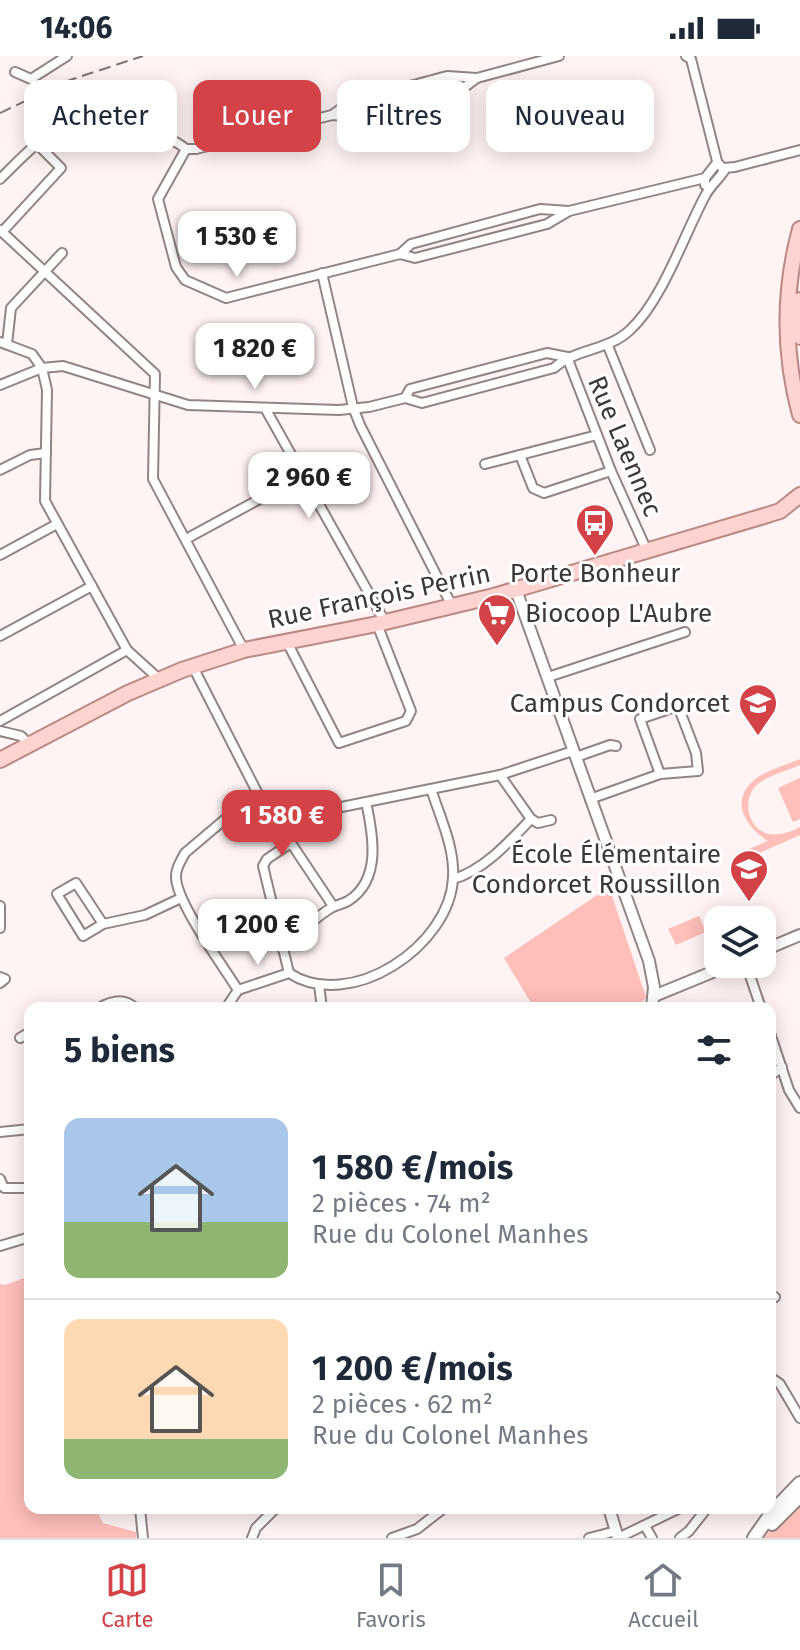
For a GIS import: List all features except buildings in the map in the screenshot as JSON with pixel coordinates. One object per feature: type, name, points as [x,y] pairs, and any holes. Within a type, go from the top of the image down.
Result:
[{"type":"main road","points":[[800,229],[786,303],[788,365],[800,415]]},
{"type":"main road","points":[[800,300],[800,337]]},
{"type":"main road","name":"Rue François Perrin","points":[[780,511],[800,495]]},
{"type":"main road","name":"Rue François Perrin","points":[[0,760],[101,705],[159,679],[244,650],[452,606],[516,590],[780,511],[800,512]]},
{"type":"main road","points":[[776,1508],[800,1483]]},
{"type":"main road","points":[[754,1538],[800,1496]]},
{"type":"main road","points":[[754,1538],[771,1514]]},
{"type":"street","points":[[15,72],[31,79],[67,56]]},
{"type":"street","points":[[177,143],[186,149],[196,149],[332,115],[360,117],[458,92],[477,78],[559,56]]},
{"type":"street","points":[[0,385],[42,368],[63,366],[188,405],[339,410],[369,407],[405,398],[422,403],[554,368],[567,357],[608,346],[640,320],[722,168],[691,59],[686,56]]},
{"type":"street","points":[[332,115],[350,102],[451,75],[477,78]]},
{"type":"street","points":[[186,149],[158,199],[176,267],[185,280],[226,298],[400,254],[411,244],[540,209],[569,211]]},
{"type":"street","points":[[400,254],[415,258],[547,224],[569,211],[705,178],[722,168],[800,150]]},
{"type":"street","points":[[0,179],[29,152]]},
{"type":"street","points":[[45,152],[61,168],[1,231],[155,374],[153,479],[244,650]]},
{"type":"street","points":[[705,178],[705,185],[710,187]]},
{"type":"street","points":[[62,253],[11,308],[4,343],[32,354],[42,368],[47,390],[45,501],[127,650],[159,679]]},
{"type":"street","points":[[322,273],[353,407],[452,606]]},
{"type":"street","points":[[608,346],[650,450]]},
{"type":"street","points":[[405,398],[410,389],[547,353],[567,357]]},
{"type":"street","name":"Rue Laennec","points":[[567,357],[611,471],[647,551]]},
{"type":"street","points":[[265,408],[381,623],[411,711],[410,716],[406,721],[339,743],[287,642]]},
{"type":"street","points":[[485,464],[597,435]]},
{"type":"street","points":[[0,470],[30,455],[46,453]]},
{"type":"street","points":[[520,455],[533,488],[544,493],[611,471]]},
{"type":"street","points":[[186,539],[302,476]]},
{"type":"street","points":[[0,555],[57,524]]},
{"type":"street","points":[[0,636],[92,586]]},
{"type":"street","points":[[516,590],[652,970],[653,1002],[704,977]]},
{"type":"street","points":[[548,677],[685,632]]},
{"type":"street","points":[[0,721],[127,650]]},
{"type":"street","points":[[193,667],[257,792],[333,906]]},
{"type":"street","points":[[590,799],[660,774],[698,771],[696,753],[678,706],[640,719],[660,774]]},
{"type":"street","points":[[0,731],[21,736],[29,744]]},
{"type":"street","points":[[277,820],[500,775],[574,754],[616,746]]},
{"type":"street","points":[[500,775],[531,819],[538,823],[551,820]]},
{"type":"street","points":[[291,843],[267,859],[263,866],[289,973],[300,980],[319,985],[355,983],[387,971],[415,951],[442,916],[453,879],[448,842],[431,789]]},
{"type":"street","points":[[238,990],[181,898],[176,876],[185,853],[257,792]]},
{"type":"street","points":[[283,950],[307,926],[333,906],[348,901],[363,887],[373,859],[373,835],[366,802]]},
{"type":"street","points":[[453,879],[467,875],[531,819]]},
{"type":"street","points":[[103,924],[76,883],[57,894],[83,936],[103,924],[145,915],[181,898]]},
{"type":"street","points":[[0,906],[0,928]]},
{"type":"street","points":[[776,945],[800,935]]},
{"type":"street","points":[[230,1002],[238,990],[289,973]]},
{"type":"street","points":[[0,977],[5,979],[0,983]]},
{"type":"street","points":[[751,978],[759,1002]]},
{"type":"street","points":[[319,985],[321,1002]]},
{"type":"street","points":[[20,1038],[24,1036]]},
{"type":"street","points":[[776,1050],[789,1090],[800,1108]]},
{"type":"street","points":[[776,1072],[782,1067]]},
{"type":"street","points":[[0,1132],[24,1130]]},
{"type":"street","points":[[1,1186],[24,1188]]},
{"type":"street","points":[[0,1246],[24,1239]]},
{"type":"street","points":[[776,1381],[800,1418]]},
{"type":"street","points":[[141,1514],[143,1538]]},
{"type":"street","points":[[252,1538],[256,1528],[270,1514]]},
{"type":"street","points":[[392,1538],[417,1529],[436,1514]]},
{"type":"street","points":[[611,1514],[617,1536]]},
{"type":"street","points":[[589,1538],[617,1536],[668,1514]]},
{"type":"street","points":[[680,1538],[702,1514]]},
{"type":"street","points":[[645,1526],[652,1538]]},
{"type":"shaded area","points":[[800,759],[800,765],[758,784],[750,794],[748,808],[752,822],[762,831],[777,834],[800,827],[800,835],[746,859],[744,851],[768,841],[753,829],[743,814],[743,797],[747,788],[764,773]]},
{"type":"shaded area","points":[[800,778],[800,819],[793,822],[778,788]]},
{"type":"shaded area","points":[[609,887],[646,997],[642,1002],[530,1002],[504,958]]},
{"type":"shaded area","points":[[699,916],[704,933],[676,945],[668,929]]},
{"type":"shaded area","points":[[24,1278],[24,1514],[98,1514],[103,1523],[136,1532],[136,1538],[0,1538],[0,1284]]},
{"type":"shaded area","points":[[800,1503],[800,1538],[763,1538]]},
{"type":"railway","points":[[0,113],[70,80],[143,56]]},
{"type":"place","name":"Porte Bonheur","points":[[595,557]]},
{"type":"place","name":"Biocoop L'Aubre","points":[[497,647]]},
{"type":"place","name":"Campus Condorcet","points":[[758,737]]},
{"type":"place","name":"École Élémentaire Condorcet Roussillon","points":[[749,903]]}]
